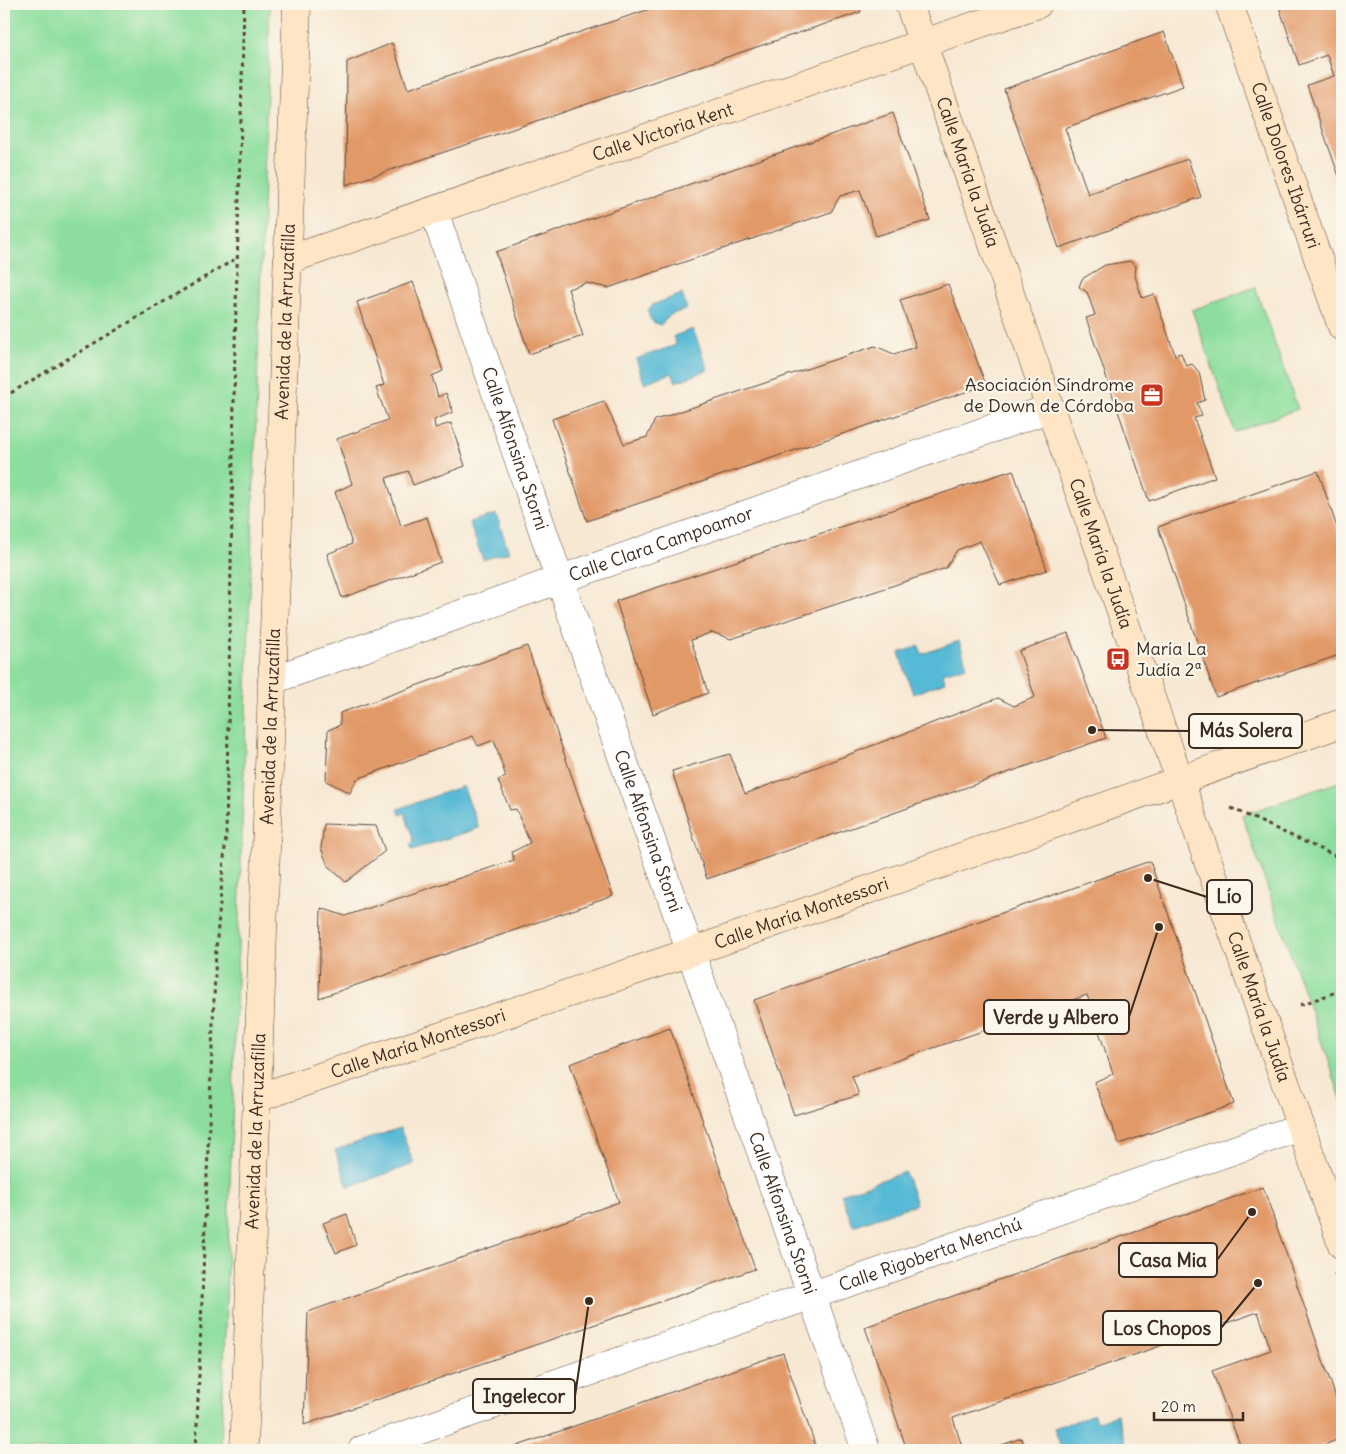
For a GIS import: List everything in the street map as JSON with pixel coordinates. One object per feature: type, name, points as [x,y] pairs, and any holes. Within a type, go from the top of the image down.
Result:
[{"type":"main road","name":"Avenida de la Arruzafilla","points":[[244,1450],[297,4]]},
{"type":"main road","name":"Calle María la Judía","points":[[909,4],[1342,1245]]},
{"type":"main road","name":"Calle Victoria Kent","points":[[288,260],[1038,4]]},
{"type":"main road","name":"Calle Dolores Ibárruri","points":[[1229,4],[1342,327]]},
{"type":"main road","name":"Calle María Montessori","points":[[258,1098],[692,952],[1342,723]]},
{"type":"street","name":"Calle Alfonsina Storni","points":[[434,211],[810,1296],[866,1450]]},
{"type":"street","name":"Calle Clara Campoamor","points":[[272,680],[1051,408]]},
{"type":"street","name":"Calle Rigoberta Menchú","points":[[362,1450],[1301,1127]]},
{"type":"path","points":[[196,1450],[216,949],[226,836],[244,4]]},
{"type":"path","points":[[4,397],[238,258]]},
{"type":"path","points":[[1231,808],[1342,859]]},
{"type":"path","points":[[1300,1005],[1342,990]]},
{"type":"green space","points":[[4,4],[270,4],[221,1450],[4,1450]]},
{"type":"green space","points":[[1255,287],[1298,409],[1235,432],[1192,310]]},
{"type":"green space","points":[[1342,781],[1342,1101],[1242,815]]},
{"type":"water","points":[[682,294],[687,309],[670,315],[661,325],[652,320],[648,310],[652,305]]},
{"type":"water","points":[[693,329],[708,370],[676,382],[672,373],[644,383],[636,359],[676,345],[674,336]]},
{"type":"water","points":[[496,514],[509,552],[483,560],[469,522]]},
{"type":"water","points":[[959,641],[967,666],[943,673],[945,682],[913,694],[899,653],[919,646],[922,654]]},
{"type":"water","points":[[463,786],[479,828],[412,850],[410,844],[414,842],[405,813],[400,815],[398,809]]},
{"type":"water","points":[[400,1128],[414,1164],[348,1187],[335,1150]]},
{"type":"water","points":[[905,1172],[916,1204],[853,1226],[841,1194]]},
{"type":"water","points":[[1094,1414],[1096,1422],[1117,1414],[1128,1450],[1062,1450],[1054,1428]]},
{"type":"building","points":[[665,4],[858,4],[861,12],[346,185],[347,62],[392,43],[408,89]]},
{"type":"building","points":[[1278,4],[1342,4],[1342,185],[1307,85],[1334,76],[1327,55],[1299,65]]},
{"type":"building","points":[[1164,32],[1183,86],[1065,128],[1088,194],[1188,159],[1201,197],[1059,248],[1004,89]]},
{"type":"building","points":[[893,113],[930,220],[876,236],[860,190],[840,196],[831,212],[608,288],[586,283],[568,289],[583,336],[529,354],[496,252]]},
{"type":"building","points":[[1130,261],[1136,266],[1135,276],[1142,298],[1154,294],[1175,355],[1181,353],[1186,366],[1192,364],[1199,372],[1205,400],[1197,403],[1202,416],[1194,418],[1215,477],[1149,501],[1086,318],[1095,315],[1087,292],[1079,287],[1082,279],[1105,265]]},
{"type":"building","points":[[413,282],[443,371],[432,376],[438,397],[446,393],[453,412],[434,420],[435,428],[451,423],[465,466],[413,485],[408,471],[386,478],[401,526],[427,517],[441,562],[342,598],[327,554],[352,544],[335,492],[352,484],[337,439],[388,420],[376,388],[384,385],[357,302]]},
{"type":"building","points":[[948,284],[986,385],[587,521],[552,419],[604,401],[624,444],[647,437],[655,420],[875,346],[894,354],[916,347],[900,300]]},
{"type":"building","points":[[1013,470],[1047,570],[1000,585],[980,541],[957,550],[946,568],[731,639],[712,632],[691,640],[708,693],[653,714],[616,601]]},
{"type":"building","points":[[1318,471],[1342,542],[1342,654],[1216,697],[1158,527]]},
{"type":"building","points":[[1068,633],[1106,738],[707,879],[672,771],[730,754],[745,794],[998,698],[1014,706],[1035,697],[1019,651]]},
{"type":"building","points":[[527,646],[613,896],[319,998],[321,908],[345,916],[514,860],[512,852],[530,843],[516,809],[510,810],[498,780],[506,777],[494,740],[478,746],[473,736],[357,779],[350,793],[326,781],[328,730],[340,725],[340,713]]},
{"type":"building","points":[[324,824],[376,826],[385,851],[346,882],[328,866],[321,848]]},
{"type":"building","points":[[1150,861],[1234,1104],[1119,1144],[1094,1082],[1113,1074],[1087,995],[852,1076],[859,1095],[794,1115],[754,1000]]},
{"type":"building","points":[[670,1028],[755,1269],[304,1425],[308,1312],[619,1202],[570,1064]]},
{"type":"building","points":[[1263,1187],[1342,1415],[1342,1438],[1311,1450],[1242,1450],[1212,1371],[1271,1350],[1258,1312],[953,1418],[963,1450],[907,1450],[865,1327]]},
{"type":"building","points":[[347,1214],[356,1245],[336,1253],[323,1223]]},
{"type":"building","points":[[783,1353],[817,1450],[506,1450]]},
{"type":"building","points":[[1021,1438],[1025,1450],[989,1450]]},
{"type":"place","name":"Asociación Síndrome de Down de Córdoba","points":[[1152,395]]},
{"type":"place","name":"María La Judía 2ª","points":[[1118,659]]},
{"type":"place","name":"Más Solera","points":[[1092,730]]},
{"type":"place","name":"Lío","points":[[1148,878]]},
{"type":"place","name":"Verde y Albero","points":[[1159,927]]},
{"type":"place","name":"Casa Mia","points":[[1252,1212]]},
{"type":"place","name":"Los Chopos","points":[[1258,1283]]},
{"type":"place","name":"Ingelecor","points":[[589,1301]]}]
